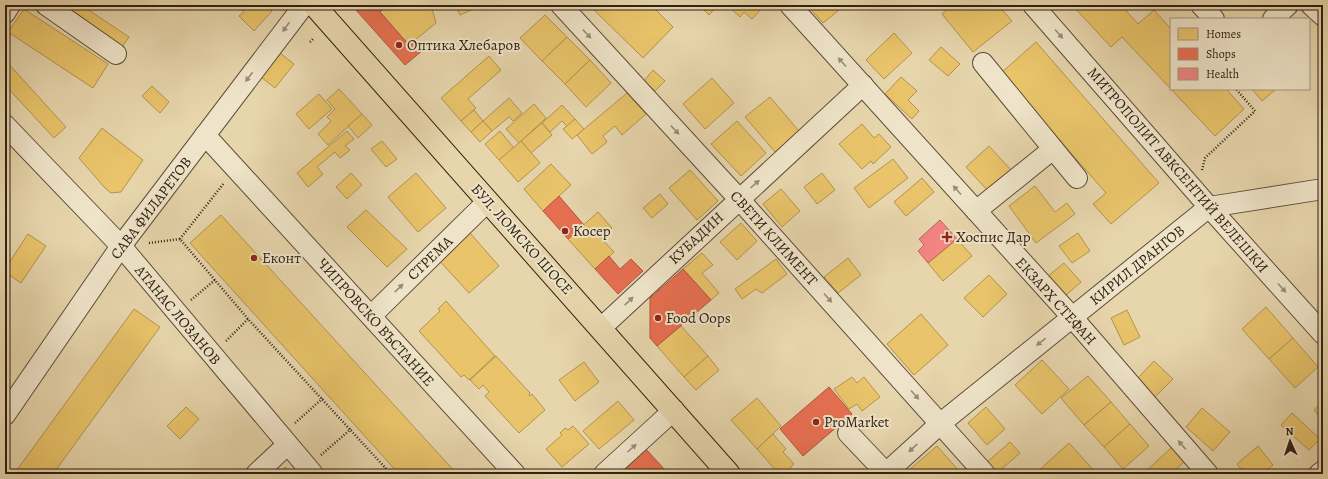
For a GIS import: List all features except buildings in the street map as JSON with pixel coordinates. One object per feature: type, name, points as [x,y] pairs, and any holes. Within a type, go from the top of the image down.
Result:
[{"type":"main road","name":"БУЛ. ЛОМСКО ШОСЕ","points":[[314,5],[674,410],[729,474]]},
{"type":"street","points":[[5,13],[10,5]]},
{"type":"street","points":[[46,5],[116,54]]},
{"type":"street","name":"САВА ФИЛАРЕТОВ","points":[[5,415],[121,246],[304,5]]},
{"type":"street","name":"СВЕТИ КЛИМЕНТ","points":[[560,5],[739,199],[985,474]]},
{"type":"street","name":"ЕКЗАРХ СТЕФАН","points":[[790,5],[1072,317],[1208,474]]},
{"type":"street","name":"МИТРОПОЛИТ АВКСЕНТИЙ ВЕЛЕШКИ","points":[[1033,5],[1204,201],[1323,334]]},
{"type":"street","points":[[1201,5],[1213,18]]},
{"type":"street","points":[[1275,18],[1288,5]]},
{"type":"street","points":[[1311,5],[1323,16]]},
{"type":"street","points":[[983,63],[1077,178]]},
{"type":"street","name":"КУБАДИН","points":[[601,328],[863,85]]},
{"type":"street","name":"АТАНАС ЛОЗАНОВ","points":[[5,125],[121,246],[283,441],[310,471]]},
{"type":"street","name":"ЧИПРОВСКО ВЪСТАНИЕ","points":[[205,135],[515,474]]},
{"type":"street","points":[[976,211],[1054,149]]},
{"type":"street","name":"КИРИЛ ДРАНГОВ","points":[[885,473],[940,423],[1072,317],[1204,201],[1323,189]]},
{"type":"street","name":"СТРЕМА","points":[[371,316],[488,200]]},
{"type":"street","points":[[604,474],[674,410]]},
{"type":"street","points":[[848,433],[885,473]]},
{"type":"street","points":[[256,474],[283,441]]},
{"type":"street","points":[[1319,474],[1323,471]]},
{"type":"path","points":[[310,42],[313,39]]},
{"type":"path","points":[[1204,201],[1205,158],[1255,111],[1237,90]]},
{"type":"path","points":[[121,246],[180,239],[235,168]]},
{"type":"path","points":[[180,239],[248,319],[323,398],[391,474]]},
{"type":"path","points":[[176,313],[215,280]]},
{"type":"path","points":[[211,354],[248,319]]},
{"type":"path","points":[[283,441],[323,398]]},
{"type":"path","points":[[310,471],[351,429]]},
{"type":"path","points":[[378,474],[385,468]]},
{"type":"place","name":"Оптика Хлебаров","points":[[399,45]]},
{"type":"place","name":"Косер","points":[[565,231]]},
{"type":"place","name":"Хоспис Дар","points":[[947,237]]},
{"type":"place","name":"Еконт","points":[[254,258]]},
{"type":"place","name":"Food Oops","points":[[658,318]]},
{"type":"place","name":"ProMarket","points":[[816,422]]}]
